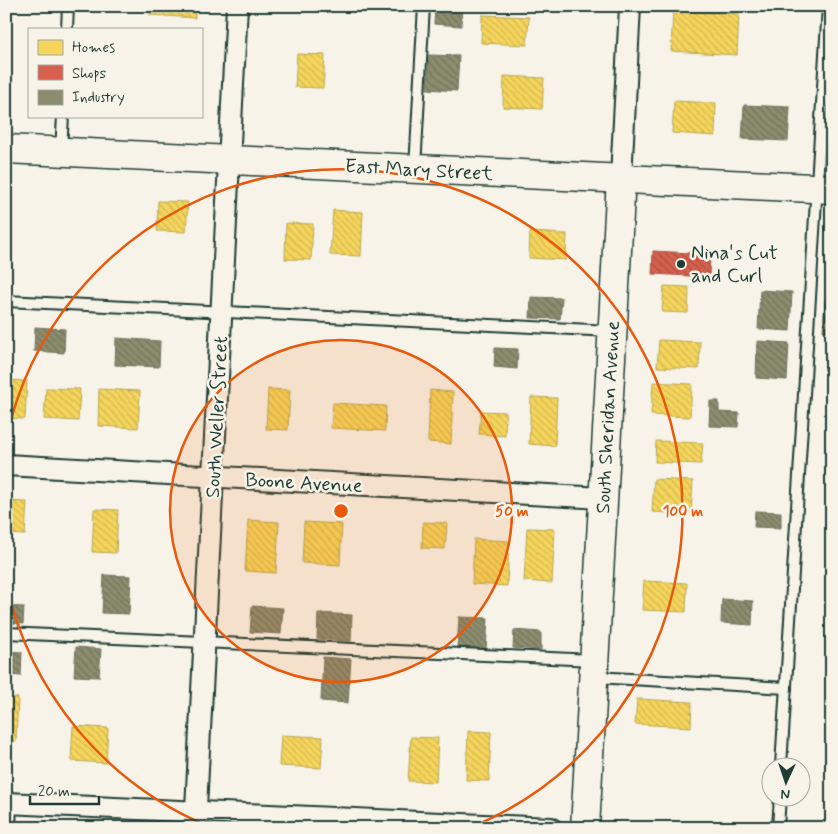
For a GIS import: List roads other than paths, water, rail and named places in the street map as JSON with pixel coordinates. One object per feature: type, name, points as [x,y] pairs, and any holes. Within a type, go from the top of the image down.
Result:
[{"type":"main road","name":"East Mary Street","points":[[6,149],[824,188]]},
{"type":"main road","name":"South Sheridan Avenue","points":[[584,828],[621,178]]},
{"type":"street","name":"South Weller Street","points":[[195,820],[237,6]]},
{"type":"street","name":"South Sheridan Avenue","points":[[621,178],[630,6]]},
{"type":"street","name":"Boone Avenue","points":[[6,465],[603,498]]},
{"type":"street","points":[[9,803],[195,820],[551,828]]},
{"type":"lane","points":[[67,28],[68,6]]},
{"type":"lane","points":[[414,169],[424,6]]},
{"type":"lane","points":[[782,756],[824,188],[828,6]]},
{"type":"lane","points":[[61,151],[63,118]]},
{"type":"lane","points":[[6,301],[612,331]]},
{"type":"lane","points":[[6,633],[205,641],[593,668],[786,688]]},
{"type":"lane","points":[[9,803],[10,828]]},
{"type":"lane","points":[[778,828],[779,806]]},
{"type":"place","name":"Nina's Cut and Curl","points":[[681,264]]}]
